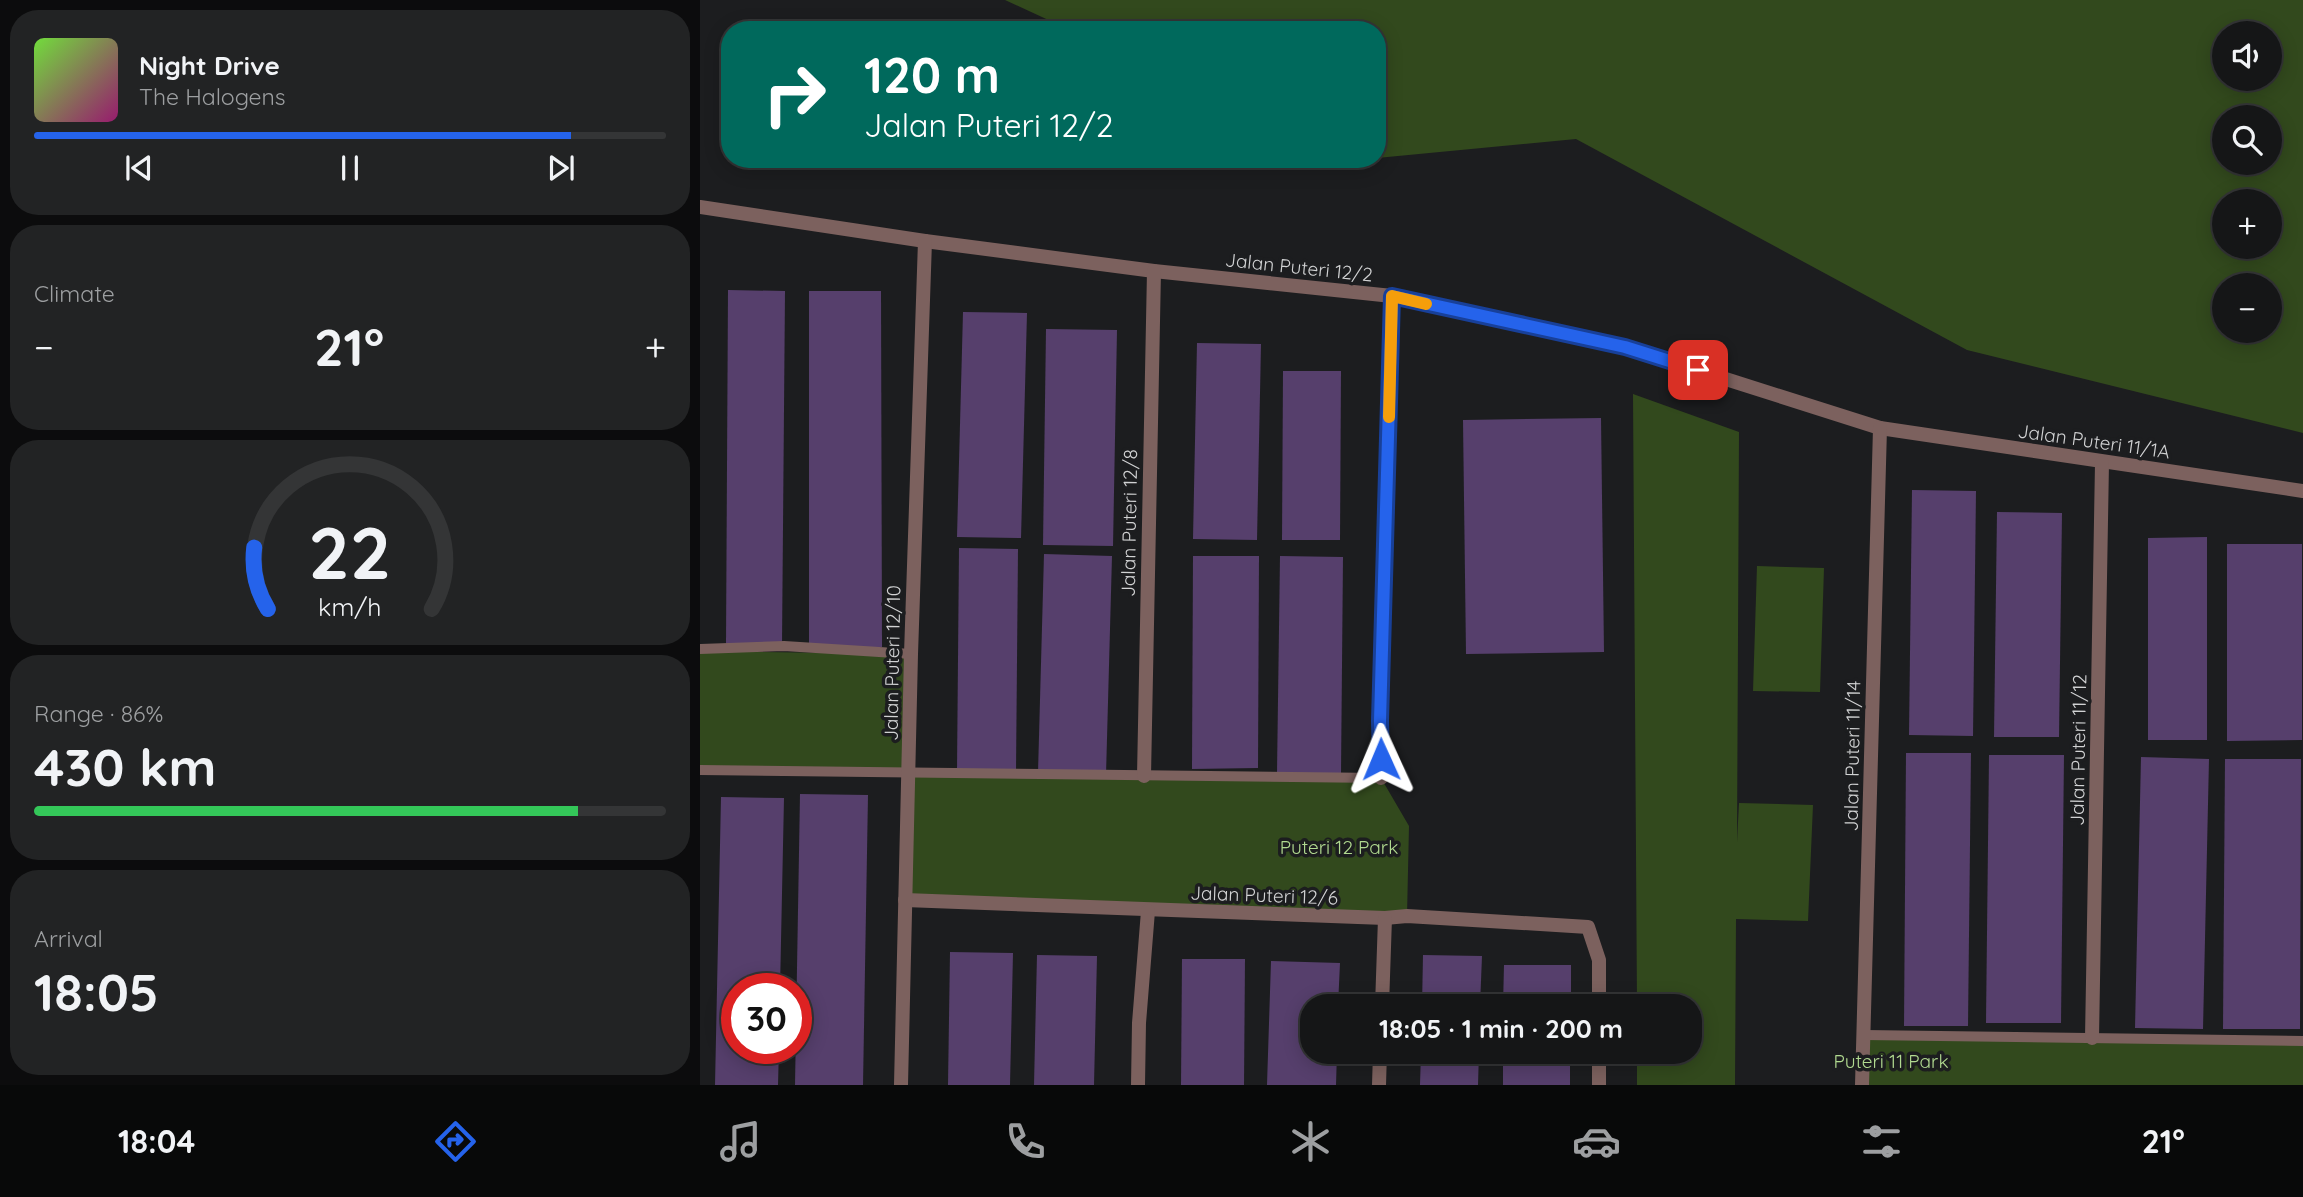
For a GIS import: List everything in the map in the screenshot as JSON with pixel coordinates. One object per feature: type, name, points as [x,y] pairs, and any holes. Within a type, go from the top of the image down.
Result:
[{"type":"street","name":"Jalan Puteri 12/2","points":[[700,207],[925,241],[1154,271],[1392,296],[1625,347],[1880,428]]},
{"type":"street","name":"Jalan Puteri 12/10","points":[[901,1085],[911,654],[925,241]]},
{"type":"street","name":"Jalan Puteri 12/8","points":[[1144,776],[1154,271]]},
{"type":"street","points":[[1381,778],[1380,721],[1392,296]]},
{"type":"street","name":"Jalan Puteri 11/1A","points":[[1880,428],[2303,491]]},
{"type":"street","name":"Jalan Puteri 11/14","points":[[1863,1085],[1880,428]]},
{"type":"street","name":"Jalan Puteri 11/12","points":[[2092,1038],[2102,463]]},
{"type":"street","name":"Jalan Puteri 12/6","points":[[905,900],[1148,911],[1385,918],[1407,916],[1588,927],[1599,960],[1600,994]]},
{"type":"street","points":[[1138,1085],[1139,1023],[1148,911]]},
{"type":"street","points":[[1382,994],[1385,918]]},
{"type":"street","points":[[1379,1085],[1380,1064]]},
{"type":"street","points":[[1600,1064],[1600,1085]]},
{"type":"lane","points":[[700,649],[784,646],[911,654]]},
{"type":"lane","points":[[700,770],[1381,778]]},
{"type":"lane","points":[[1864,1035],[2303,1041]]},
{"type":"green space","points":[[1005,0],[2303,0],[2303,433],[1967,350],[1576,139],[1386,157],[1386,21],[1050,21]]},
{"type":"green space","points":[[1633,394],[1739,432],[1737,842],[1739,803],[1813,805],[1808,921],[1736,919],[1735,1085],[1637,1085],[1637,1064],[1702,1064],[1702,994],[1637,994]]},
{"type":"green space","points":[[1757,566],[1824,568],[1820,692],[1753,691]]},
{"type":"green space","name":"Puteri 12 Park","points":[[700,651],[911,654],[909,770],[1381,778],[1409,826],[1407,916],[905,900],[909,771],[700,770]]},
{"type":"green space","name":"Puteri 11 Park","points":[[1864,1035],[2303,1042],[2303,1085],[1863,1085]]},
{"type":"building","points":[[728,290],[785,291],[782,645],[726,645]]},
{"type":"building","points":[[809,291],[881,291],[882,647],[809,647]]},
{"type":"building","points":[[963,312],[1027,313],[1021,538],[957,537]]},
{"type":"building","points":[[1046,329],[1117,330],[1113,546],[1043,545]]},
{"type":"building","points":[[1197,343],[1261,344],[1257,540],[1193,539]]},
{"type":"building","points":[[1283,371],[1341,371],[1340,540],[1282,540]]},
{"type":"building","points":[[1601,418],[1604,652],[1466,654],[1463,420]]},
{"type":"building","points":[[1912,490],[1976,491],[1973,736],[1909,735]]},
{"type":"building","points":[[1997,512],[2062,513],[2059,737],[1994,737]]},
{"type":"building","points":[[2207,537],[2207,740],[2148,740],[2148,538]]},
{"type":"building","points":[[2227,544],[2302,544],[2302,740],[2227,741]]},
{"type":"building","points":[[959,548],[1018,549],[1016,771],[957,770]]},
{"type":"building","points":[[1044,554],[1112,556],[1106,775],[1038,773]]},
{"type":"building","points":[[1193,556],[1259,556],[1258,768],[1192,769]]},
{"type":"building","points":[[1280,556],[1343,557],[1341,774],[1277,773]]},
{"type":"building","points":[[1906,753],[1971,753],[1968,1026],[1904,1026]]},
{"type":"building","points":[[1989,755],[2064,755],[2061,1023],[1986,1023]]},
{"type":"building","points":[[2141,757],[2209,759],[2203,1029],[2135,1028]]},
{"type":"building","points":[[2225,759],[2301,759],[2300,1029],[2223,1029]]},
{"type":"building","points":[[800,794],[868,795],[863,1085],[795,1085],[795,1064],[812,1064],[812,973],[797,973]]},
{"type":"building","points":[[721,797],[784,798],[780,973],[721,973],[721,1064],[779,1064],[778,1085],[715,1085]]},
{"type":"building","points":[[950,952],[1013,953],[1010,1085],[948,1085]]},
{"type":"building","points":[[1037,955],[1097,956],[1094,1085],[1034,1085]]},
{"type":"building","points":[[1423,955],[1482,956],[1480,994],[1422,994]]},
{"type":"building","points":[[1182,959],[1245,959],[1244,1085],[1181,1085]]},
{"type":"building","points":[[1271,961],[1340,963],[1339,994],[1300,994],[1300,1064],[1337,1064],[1336,1085],[1267,1085]]},
{"type":"building","points":[[1504,965],[1571,965],[1571,994],[1503,994]]},
{"type":"building","points":[[1421,1064],[1479,1064],[1478,1085],[1420,1085]]},
{"type":"building","points":[[1503,1064],[1570,1064],[1570,1085],[1503,1085]]},
{"type":"slow traffic","points":[[1389,417],[1392,296],[1426,304]]},
{"type":"route","points":[[1381,759],[1392,296],[1625,347],[1698,370]]}]
